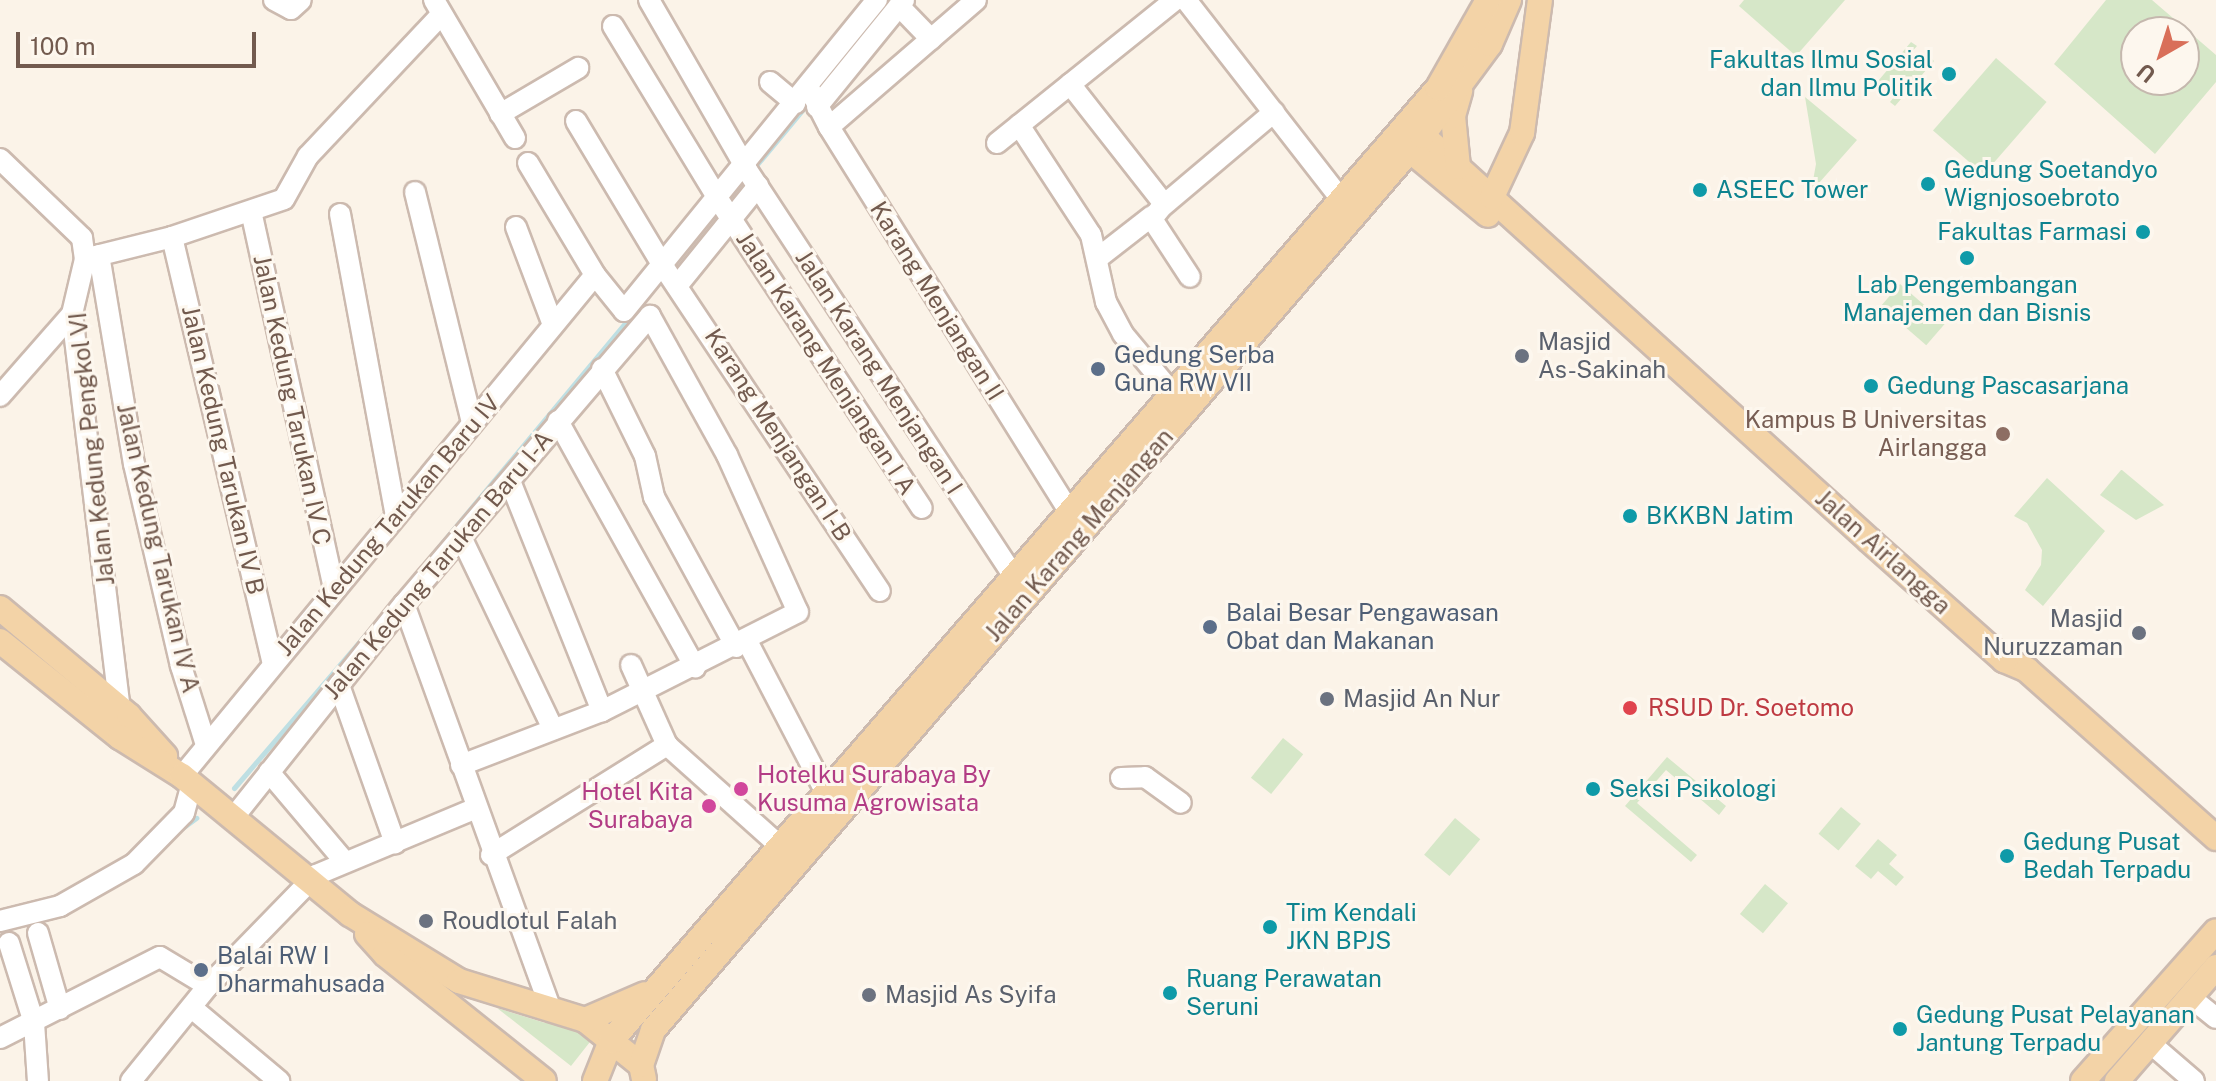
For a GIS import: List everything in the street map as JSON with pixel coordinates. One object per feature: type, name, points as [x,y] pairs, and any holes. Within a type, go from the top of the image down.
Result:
[{"type":"main road","name":"Jalan Karang Menjangan","points":[[643,1073],[653,1030],[1117,476],[1408,136],[1468,42],[1488,0]]},
{"type":"main road","name":"Jalan Karang Menjangan","points":[[595,1081],[611,1041],[1069,511],[1117,476],[1174,395],[1341,199],[1462,85],[1490,44],[1509,0]]},
{"type":"main road","points":[[1492,197],[1522,133],[1540,0]]},
{"type":"main road","points":[[1458,167],[1453,116],[1462,85]]},
{"type":"main road","name":"Jalan Airlangga","points":[[1408,136],[1458,167],[1492,197],[1539,239],[1546,253],[2004,660],[2018,681],[2216,858]]},
{"type":"main road","name":"Jalan Airlangga","points":[[1408,136],[1529,250],[1546,253]]},
{"type":"main road","points":[[0,608],[120,708],[187,780]]},
{"type":"main road","points":[[0,641],[120,737],[187,780],[350,914],[459,981],[585,1020],[643,1073]]},
{"type":"main road","name":"Jalan Airlangga","points":[[2004,660],[2027,670],[2216,838]]},
{"type":"main road","points":[[350,914],[385,954],[528,1076]]},
{"type":"main road","points":[[2083,1081],[2216,931]]},
{"type":"main road","points":[[2117,1081],[2216,967]]},
{"type":"main road","points":[[585,1020],[658,986]]},
{"type":"street","points":[[274,0],[291,9],[301,0]]},
{"type":"street","name":"Jalan Karang Menjangan I","points":[[649,0],[752,177],[1014,576]]},
{"type":"street","points":[[809,98],[877,0]]},
{"type":"street","points":[[829,127],[976,0]]},
{"type":"street","points":[[997,143],[1175,0]]},
{"type":"street","points":[[1186,0],[1341,199]]},
{"type":"street","points":[[809,98],[901,3],[931,39]]},
{"type":"street","points":[[92,257],[172,237],[289,195],[308,156],[438,4],[515,138]]},
{"type":"street","name":"Jalan Karang Menjangan I A","points":[[613,26],[725,208],[922,508]]},
{"type":"street","points":[[500,114],[578,68]]},
{"type":"street","name":"Karang Menjangan II","points":[[770,82],[809,98],[1069,511]]},
{"type":"street","points":[[1070,84],[1158,211],[1190,277]]},
{"type":"street","name":"Jalan Kedung Tarukan Baru I-A","points":[[233,818],[404,604],[462,539],[602,369],[635,318],[752,177],[809,98]]},
{"type":"street","points":[[1098,258],[1274,112]]},
{"type":"street","name":"Karang Menjangan I-B","points":[[576,121],[669,275],[880,591]]},
{"type":"street","points":[[1019,125],[1086,226],[1098,258],[1106,302],[1123,334],[1174,395]]},
{"type":"street","points":[[461,765],[602,711],[789,621],[798,607],[727,455],[635,318],[595,275],[528,163]]},
{"type":"street","name":"Jalan Kedung Tarukan IV A","points":[[4,171],[79,233],[92,257],[134,464],[181,666],[206,745]]},
{"type":"street","points":[[415,192],[472,423]]},
{"type":"street","name":"Jalan Kedung Tarukan IV C","points":[[251,211],[334,589]]},
{"type":"street","points":[[340,214],[396,516]]},
{"type":"street","points":[[516,227],[553,325]]},
{"type":"street","name":"Jalan Kedung Tarukan IV B","points":[[172,237],[273,664]]},
{"type":"street","name":"Jalan Kedung Pengkol VI","points":[[92,257],[72,314],[120,708]]},
{"type":"street","name":"Jalan Kedung Tarukan Baru IV","points":[[0,921],[60,906],[134,864],[184,813],[187,780],[206,745],[595,275]]},
{"type":"street","points":[[0,396],[72,314]]},
{"type":"street","points":[[602,369],[645,456],[654,497],[826,793]]},
{"type":"street","points":[[558,421],[695,667]]},
{"type":"street","points":[[510,481],[602,711]]},
{"type":"street","points":[[462,539],[553,729]]},
{"type":"street","points":[[404,604],[474,809],[551,1010]]},
{"type":"street","points":[[631,665],[640,693],[667,745],[780,846]]},
{"type":"street","points":[[339,685],[395,843]]},
{"type":"street","points":[[491,855],[667,745]]},
{"type":"street","points":[[269,772],[345,862]]},
{"type":"street","points":[[1121,778],[1145,777],[1181,803]]},
{"type":"street","points":[[131,1081],[208,986],[309,881],[345,862],[474,809]]},
{"type":"street","points":[[38,933],[60,1009]]},
{"type":"street","points":[[9,943],[34,1023],[38,1081]]},
{"type":"street","points":[[0,1038],[160,957],[208,986]]},
{"type":"street","points":[[2190,997],[2216,1018]]},
{"type":"street","points":[[192,1008],[279,1081]]},
{"type":"street","points":[[2150,1043],[2194,1081]]},
{"type":"green space","points":[[1744,0],[1845,0],[1796,56],[1739,6]]},
{"type":"green space","points":[[2106,0],[2152,0],[2171,16],[2120,16],[2120,96],[2200,96],[2200,41],[2216,55],[2216,82],[2155,154],[2054,64]]},
{"type":"green space","points":[[1911,42],[1917,46],[1908,56],[1921,67],[1930,57],[1934,61],[1895,106],[1890,102],[1898,92],[1887,82],[1878,91],[1873,87]]},
{"type":"green space","points":[[1996,58],[2047,102],[1984,174],[1933,130]]},
{"type":"green space","points":[[1805,97],[1857,140],[1811,192],[1816,164]]},
{"type":"green space","points":[[1900,284],[1945,323],[1926,345],[1881,306]]},
{"type":"green space","points":[[2121,470],[2164,505],[2136,520],[2100,495]]},
{"type":"green space","points":[[2047,478],[2105,531],[2043,606],[2025,590],[2041,565],[2042,550],[2027,523],[2014,516]]},
{"type":"green space","points":[[1283,738],[1303,754],[1271,794],[1251,778]]},
{"type":"green space","points":[[1667,757],[1726,806],[1719,815],[1666,770],[1637,803],[1697,855],[1691,862],[1625,806]]},
{"type":"green space","points":[[1841,807],[1861,824],[1838,851],[1819,834]]},
{"type":"green space","points":[[1455,818],[1480,839],[1449,876],[1424,855]]},
{"type":"green space","points":[[1878,839],[1897,855],[1889,864],[1904,877],[1896,886],[1878,871],[1871,879],[1855,866]]},
{"type":"green space","points":[[1765,884],[1788,903],[1763,933],[1740,914]]},
{"type":"green space","points":[[497,1008],[545,1023],[584,1023],[597,1033],[571,1066]]},
{"type":"waterway","points":[[754,168],[809,102]]},
{"type":"waterway","points":[[726,202],[745,179]]},
{"type":"waterway","points":[[401,592],[630,317]]},
{"type":"waterway","points":[[234,788],[395,600]]},
{"type":"waterway","points":[[181,829],[196,818]]},
{"type":"place","name":"Fakultas Ilmu Sosial dan Ilmu Politik","points":[[1949,74]]},
{"type":"place","name":"Gedung Soetandyo Wignjosoebroto","points":[[1928,184]]},
{"type":"place","name":"ASEEC Tower","points":[[1700,190]]},
{"type":"place","name":"Fakultas Farmasi","points":[[2143,232]]},
{"type":"place","name":"Lab Pengembangan Manajemen dan Bisnis","points":[[1967,258]]},
{"type":"place","name":"Masjid As-Sakinah","points":[[1522,356]]},
{"type":"place","name":"Gedung Serba Guna RW VII","points":[[1098,369]]},
{"type":"place","name":"Gedung Pascasarjana","points":[[1871,386]]},
{"type":"place","name":"Kampus B Universitas Airlangga","points":[[2003,434]]},
{"type":"place","name":"BKKBN Jatim","points":[[1630,516]]},
{"type":"place","name":"Balai Besar Pengawasan Obat dan Makanan","points":[[1210,627]]},
{"type":"place","name":"Masjid Nuruzzaman","points":[[2139,633]]},
{"type":"place","name":"Masjid An Nur","points":[[1327,699]]},
{"type":"place","name":"RSUD Dr. Soetomo","points":[[1630,708]]},
{"type":"place","name":"Hotelku Surabaya By Kusuma Agrowisata","points":[[741,789]]},
{"type":"place","name":"Seksi Psikologi","points":[[1593,789]]},
{"type":"place","name":"Hotel Kita Surabaya","points":[[709,806]]},
{"type":"place","name":"Gedung Pusat Bedah Terpadu","points":[[2007,856]]},
{"type":"place","name":"Roudlotul Falah","points":[[426,921]]},
{"type":"place","name":"Tim Kendali JKN BPJS","points":[[1270,927]]},
{"type":"place","name":"Balai RW I Dharmahusada","points":[[201,970]]},
{"type":"place","name":"Ruang Perawatan Seruni","points":[[1170,993]]},
{"type":"place","name":"Masjid As Syifa","points":[[869,995]]},
{"type":"place","name":"Gedung Pusat Pelayanan Jantung Terpadu","points":[[1900,1029]]}]
